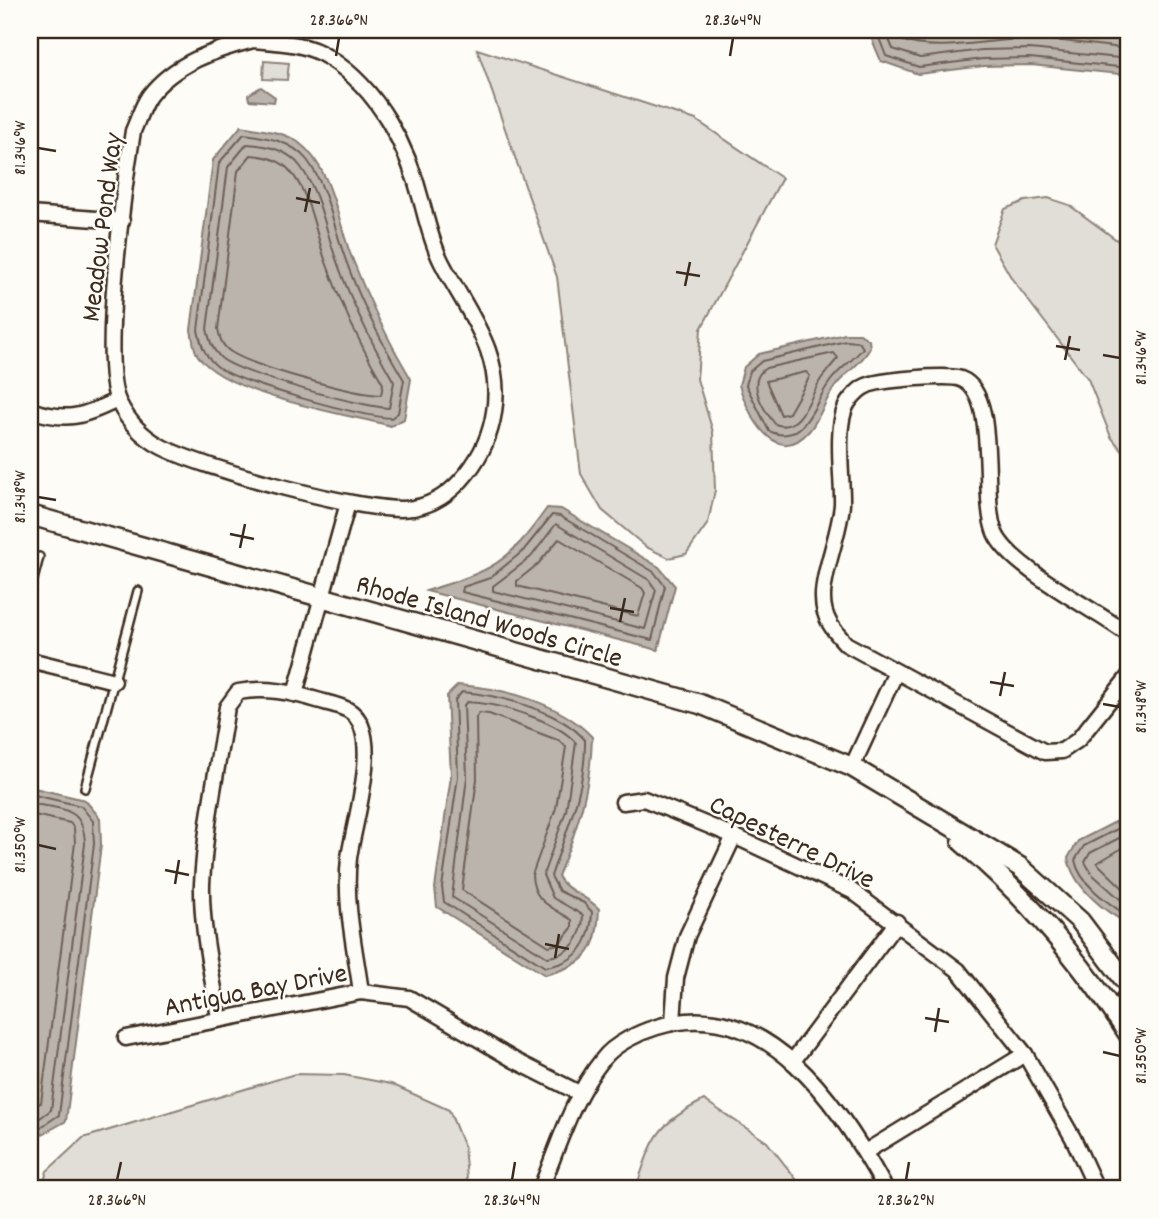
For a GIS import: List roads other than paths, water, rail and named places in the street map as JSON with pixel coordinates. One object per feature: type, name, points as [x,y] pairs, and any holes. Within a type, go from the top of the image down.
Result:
[{"type":"street","name":"Meadow Pond Way","points":[[253,35],[292,43],[328,57],[359,82],[389,122],[412,164],[428,227],[440,259],[485,339],[496,373],[494,412],[485,446],[464,477],[439,498],[413,508],[383,509],[348,503],[187,459],[158,446],[135,428],[117,400],[110,360],[133,131],[149,97],[179,69],[217,49],[253,35]]},
{"type":"street","points":[[30,214],[122,221]]},
{"type":"street","points":[[1129,635],[1013,557],[996,536],[988,512],[985,414],[975,389],[961,379],[941,376],[867,385],[848,401],[841,429],[842,506],[836,547],[823,595],[825,615],[846,644],[978,713],[1045,752],[1062,751],[1077,740],[1129,676]]},
{"type":"street","points":[[30,410],[64,418],[86,416],[117,400]]},
{"type":"street","points":[[295,694],[348,503]]},
{"type":"street","name":"Rhode Island Woods Circle","points":[[30,515],[700,704],[852,767],[1020,867],[1080,921],[1129,986]]},
{"type":"street","points":[[30,660],[114,681]]},
{"type":"street","points":[[852,767],[896,672]]},
{"type":"street","points":[[219,1018],[207,945],[202,885],[227,707],[238,692],[260,688],[295,694],[350,710],[364,732],[366,760],[349,859],[347,899],[361,992]]},
{"type":"street","name":"Capesterre Drive","points":[[624,802],[645,799],[734,836],[852,891],[958,970],[1025,1054],[1073,1138],[1096,1188]]},
{"type":"street","name":"Rhode Island Woods Circle","points":[[922,808],[1001,875],[1055,934],[1123,1016],[1129,1035]]},
{"type":"street","points":[[673,1022],[676,978],[687,936],[734,836]]},
{"type":"street","points":[[793,1062],[897,922]]},
{"type":"street","name":"Antigua Bay Drive","points":[[126,1038],[361,992],[409,998],[514,1060],[579,1093]]},
{"type":"street","points":[[1123,1016],[1129,995]]},
{"type":"street","points":[[541,1188],[579,1093],[604,1056],[641,1032],[673,1022],[702,1021],[733,1027],[766,1041],[793,1062],[824,1095],[865,1152],[886,1188]]},
{"type":"street","points":[[865,1152],[1025,1054]]},
{"type":"lane","points":[[30,591],[39,557]]},
{"type":"lane","points":[[85,788],[138,591]]},
{"type":"water","points":[[868,30],[1129,30],[1129,75],[1031,65],[984,66],[918,74],[881,61]]},
{"type":"water","points":[[261,87],[275,97],[274,102],[249,100],[248,95]]},
{"type":"water","points":[[241,126],[292,138],[309,152],[326,178],[363,286],[411,379],[404,419],[391,426],[316,409],[259,392],[213,370],[196,353],[191,330],[213,160]]},
{"type":"water","points":[[845,334],[860,334],[869,340],[870,348],[867,354],[834,388],[810,430],[797,441],[785,444],[775,441],[756,422],[743,397],[739,385],[744,367],[759,354]]},
{"type":"water","points":[[547,508],[561,509],[659,567],[675,586],[658,650],[426,591],[482,571],[496,563],[520,542]]},
{"type":"water","points":[[458,685],[531,699],[564,715],[592,737],[582,808],[558,876],[566,886],[599,909],[598,924],[596,936],[587,954],[580,961],[559,971],[545,975],[437,907],[435,888],[451,776],[447,696]]},
{"type":"water","points":[[30,787],[85,800],[100,818],[101,845],[66,1121],[41,1135],[30,1132]]},
{"type":"water","points":[[1129,815],[1129,924],[1091,897],[1076,878],[1068,858],[1078,841]]}]
